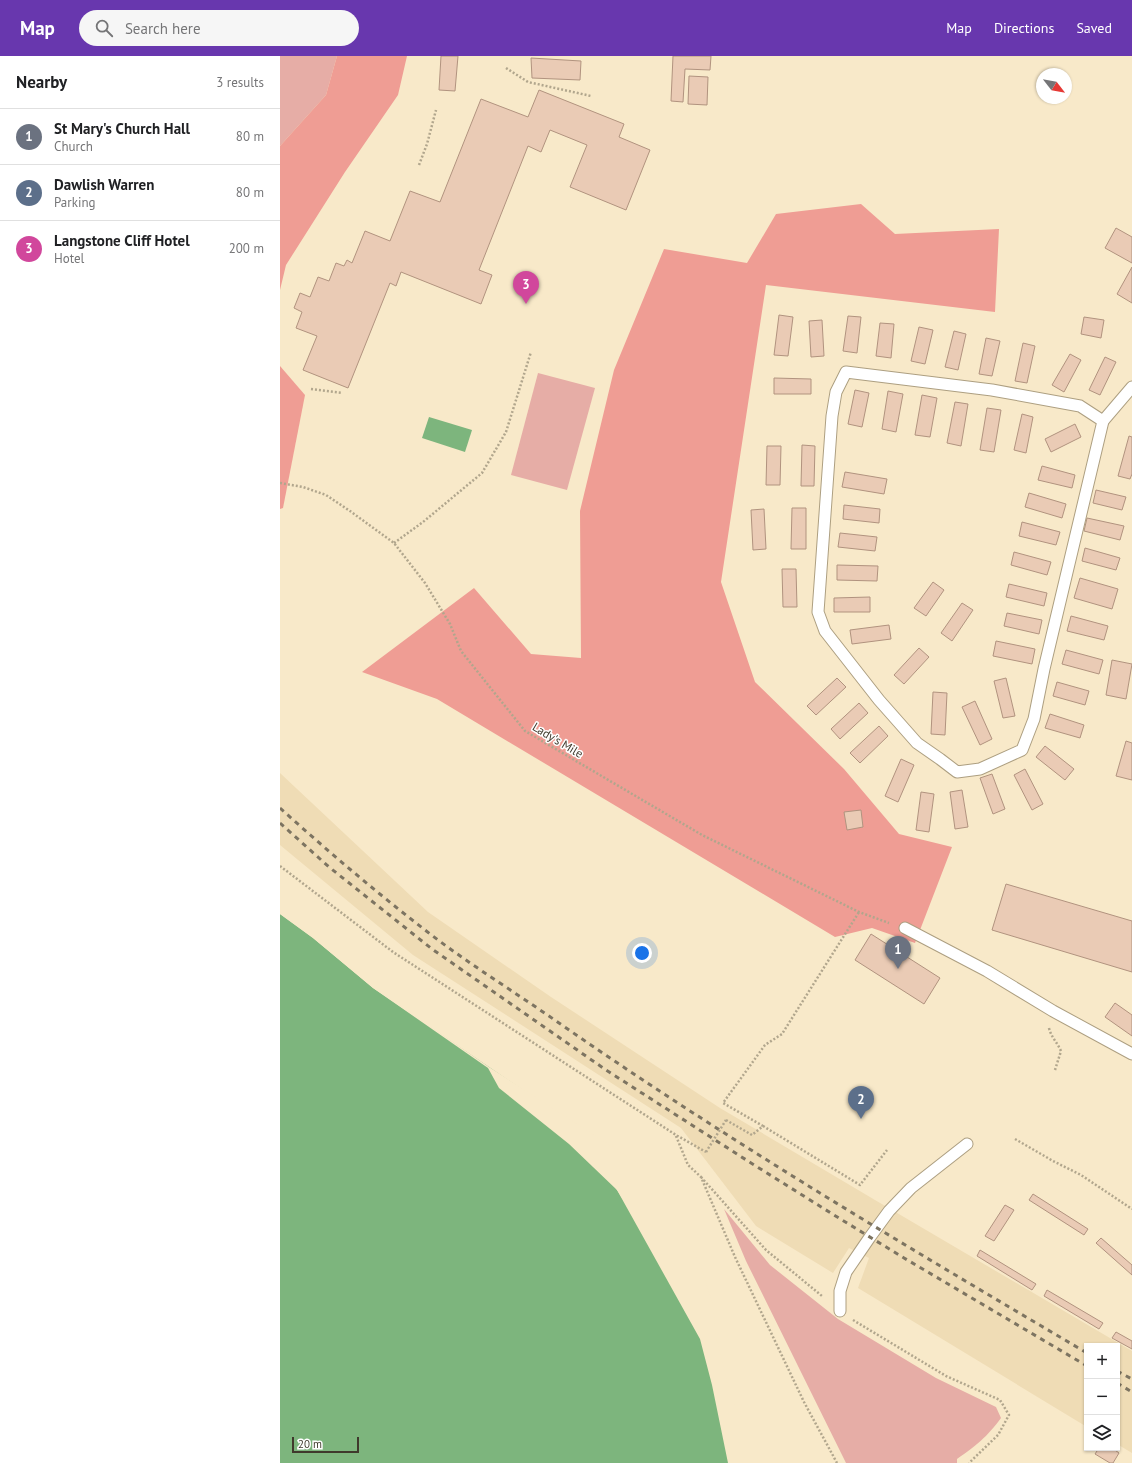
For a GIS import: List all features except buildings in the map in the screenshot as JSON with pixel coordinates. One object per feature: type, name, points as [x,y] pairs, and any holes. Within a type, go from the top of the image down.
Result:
[{"type":"lane","points":[[1103,420],[1080,406],[992,390],[858,373],[846,372],[836,392],[832,416],[818,612],[825,631],[879,700],[917,743],[957,772],[980,770],[1022,750],[1034,718],[1044,669],[1103,420],[1132,387]]},
{"type":"lane","points":[[905,928],[987,971],[1053,1011],[1132,1054]]},
{"type":"lane","points":[[840,1311],[840,1291],[846,1272],[888,1211],[911,1188],[967,1144]]},
{"type":"path","points":[[506,68],[528,82],[591,96]]},
{"type":"path","points":[[419,165],[427,144],[436,110]]},
{"type":"path","points":[[394,544],[482,473],[506,432],[532,352]]},
{"type":"path","points":[[311,389],[342,393]]},
{"type":"path","name":"Lady's Mile","points":[[280,483],[303,487],[326,495],[394,544],[425,583],[450,624],[462,651],[525,731],[702,835],[859,912],[905,928]]},
{"type":"path","points":[[280,866],[393,952],[676,1135],[706,1152],[726,1120],[752,1135],[763,1126]]},
{"type":"path","points":[[859,912],[782,1034],[765,1045],[723,1103],[860,1185],[887,1150]]},
{"type":"path","points":[[1053,1011],[1048,1021],[1050,1035],[1058,1043],[1061,1051],[1055,1070]]},
{"type":"path","points":[[676,1135],[688,1165],[701,1177],[766,1250],[847,1317],[946,1376],[1000,1400],[1009,1415],[998,1435],[969,1463]]},
{"type":"path","points":[[1016,1139],[1053,1161],[1081,1175],[1132,1209]]},
{"type":"path","points":[[701,1177],[735,1257],[804,1402],[837,1463]]},
{"type":"shaded area","points":[[280,56],[337,56],[326,95],[280,146]]},
{"type":"shaded area","points":[[337,56],[407,56],[398,95],[345,172],[286,265],[280,290],[280,146],[326,95]]},
{"type":"shaded area","points":[[861,204],[895,234],[999,229],[995,312],[766,285],[721,582],[755,682],[844,769],[899,834],[952,847],[915,943],[872,928],[835,937],[437,699],[362,672],[474,588],[531,654],[581,658],[580,511],[614,370],[664,249],[747,263],[776,214]]},
{"type":"shaded area","points":[[280,366],[305,395],[283,508],[280,509]]},
{"type":"shaded area","points":[[538,373],[595,388],[567,490],[511,475]]},
{"type":"shaded area","points":[[429,417],[472,430],[465,452],[422,438]]},
{"type":"shaded area","points":[[280,773],[428,912],[551,997],[720,1108],[1118,1343],[1084,1343],[1084,1425],[858,1288],[869,1258],[849,1248],[833,1273],[756,1226],[681,1128],[413,955],[280,845]]},
{"type":"shaded area","points":[[280,914],[313,938],[373,988],[576,1126],[715,1343],[729,1399],[766,1463],[280,1463]]},
{"type":"shaded area","points":[[724,1209],[770,1265],[838,1319],[936,1378],[996,1407],[1001,1418],[996,1425],[981,1441],[957,1459],[957,1463],[846,1463],[746,1261]]},
{"type":"shaded area","points":[[1120,1344],[1132,1351],[1132,1453],[1120,1446]]},
{"type":"pier","points":[[280,912],[314,937],[374,987],[489,1067],[639,1164],[665,1194],[700,1265],[712,1301],[717,1342],[731,1398],[768,1463],[728,1463],[712,1385],[700,1339],[617,1190],[569,1144],[499,1088],[488,1068],[373,988],[313,938],[280,914]]},
{"type":"railway","points":[[280,808],[358,876],[438,940],[623,1067],[820,1193],[1084,1351]]},
{"type":"railway","points":[[280,823],[329,867],[432,949],[606,1070],[834,1215],[1084,1364]]},
{"type":"railway","points":[[1120,1373],[1132,1379]]},
{"type":"railway","points":[[1120,1385],[1132,1392]]},
{"type":"place","name":"Langstone Cliff Hotel","points":[[526,304]]},
{"type":"place","name":"St Mary's Church Hall","points":[[898,969]]},
{"type":"place","name":"Dawlish Warren","points":[[861,1119]]}]
